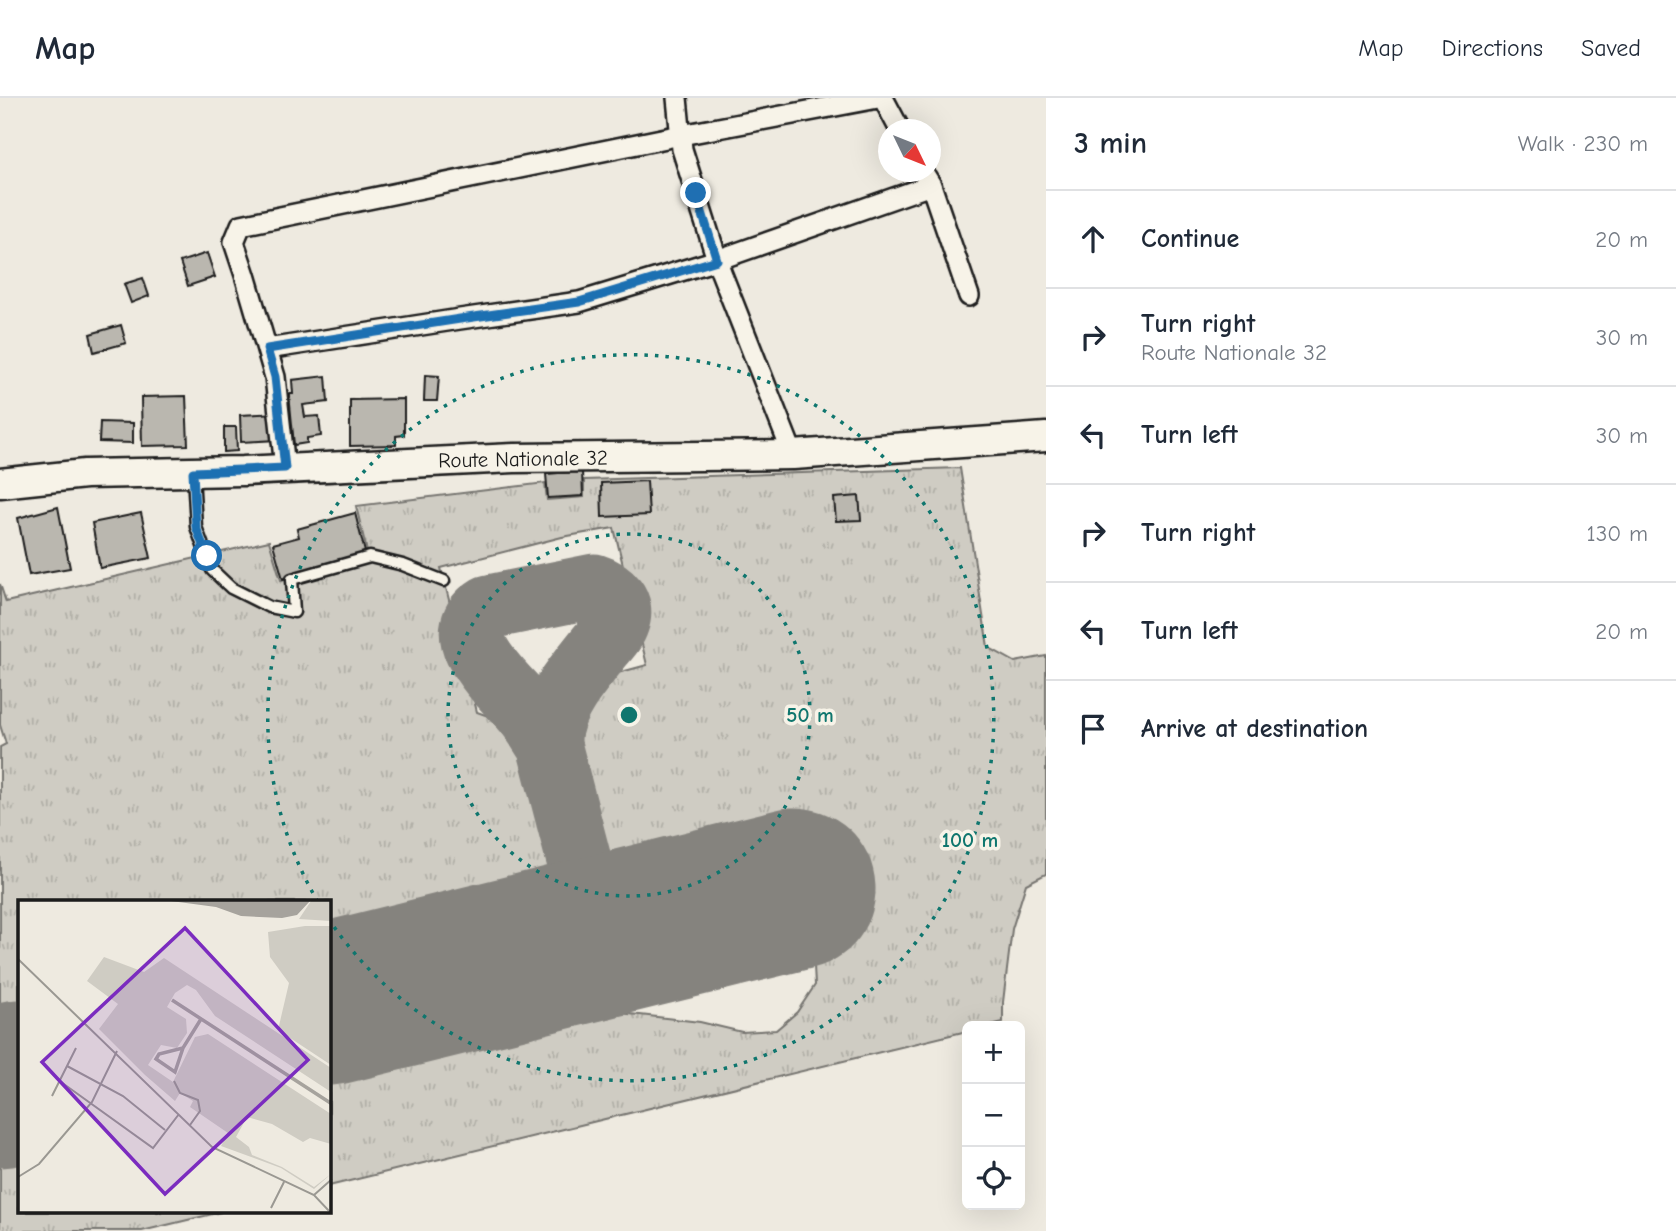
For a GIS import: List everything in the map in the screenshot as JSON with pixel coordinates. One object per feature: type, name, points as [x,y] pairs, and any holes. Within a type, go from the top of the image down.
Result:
[{"type":"street","points":[[677,98],[682,149],[717,260],[793,455]]},
{"type":"street","points":[[285,468],[275,377],[234,242],[241,225],[681,135],[881,98],[893,119]]},
{"type":"street","points":[[267,349],[579,302],[717,260],[917,182]]},
{"type":"street","points":[[928,182],[969,296]]},
{"type":"street","name":"Route Nationale 32","points":[[0,483],[85,474],[514,458],[793,455],[1046,438]]},
{"type":"lane","points":[[193,472],[196,527],[212,570],[230,588],[269,607],[294,612],[292,579],[370,557],[403,565],[444,581]]},
{"type":"green space","points":[[960,468],[988,647],[1015,662],[1046,656],[1046,874],[1026,884],[1012,929],[1003,1021],[962,1021],[962,1032],[331,1186],[331,1062],[557,1008],[700,1022],[742,1032],[776,1030],[797,1012],[815,985],[812,928],[784,842],[659,873],[634,869],[611,856],[596,822],[574,722],[594,687],[603,677],[647,665],[614,528],[562,537],[441,568],[477,712],[515,729],[529,755],[549,840],[551,863],[545,882],[528,900],[509,910],[331,954],[331,900],[18,900],[18,1031],[0,1036],[0,747],[6,744],[0,725],[0,584],[6,602],[269,541],[281,580],[368,556],[356,506],[545,483],[547,500],[584,497],[584,480]]},
{"type":"green space","points":[[18,1139],[18,1214],[213,1214],[142,1231],[0,1231],[0,1144]]},
{"type":"building","points":[[207,253],[215,277],[188,286],[180,262]]},
{"type":"building","points":[[143,278],[149,296],[131,303],[124,284]]},
{"type":"building","points":[[121,325],[126,343],[94,352],[90,334]]},
{"type":"building","points":[[425,375],[439,376],[437,401],[424,401]]},
{"type":"building","points":[[326,376],[328,402],[303,405],[305,417],[319,416],[321,436],[307,438],[307,443],[294,445],[289,394],[293,394],[292,380]]},
{"type":"building","points":[[186,396],[188,445],[142,446],[141,397]]},
{"type":"building","points":[[404,399],[404,435],[396,436],[396,445],[350,446],[350,400]]},
{"type":"building","points":[[276,413],[277,440],[241,442],[240,415]]},
{"type":"building","points":[[100,422],[133,423],[133,443],[99,442]]},
{"type":"building","points":[[224,427],[236,427],[237,451],[224,452]]},
{"type":"building","points":[[582,471],[583,496],[548,498],[546,474]]},
{"type":"building","points":[[647,481],[649,515],[602,517],[601,483]]},
{"type":"building","points":[[859,496],[861,520],[836,521],[834,498]]},
{"type":"building","points":[[58,507],[70,568],[29,575],[18,518]]},
{"type":"building","points":[[141,513],[151,558],[100,568],[92,523]]},
{"type":"building","points":[[355,513],[366,556],[283,579],[273,544],[299,537],[297,529]]},
{"type":"taxiway","points":[[549,745],[528,713],[482,660],[472,631],[476,618],[489,607],[594,586],[614,599],[619,615],[611,633],[563,697],[553,718],[549,745],[599,937]]},
{"type":"runway","points":[[331,1004],[794,889]]},
{"type":"runway","points":[[0,1086],[18,1081]]},
{"type":"route","points":[[207,556],[196,527],[193,472],[285,468],[275,377],[267,349],[579,302],[717,260],[696,193]]}]
